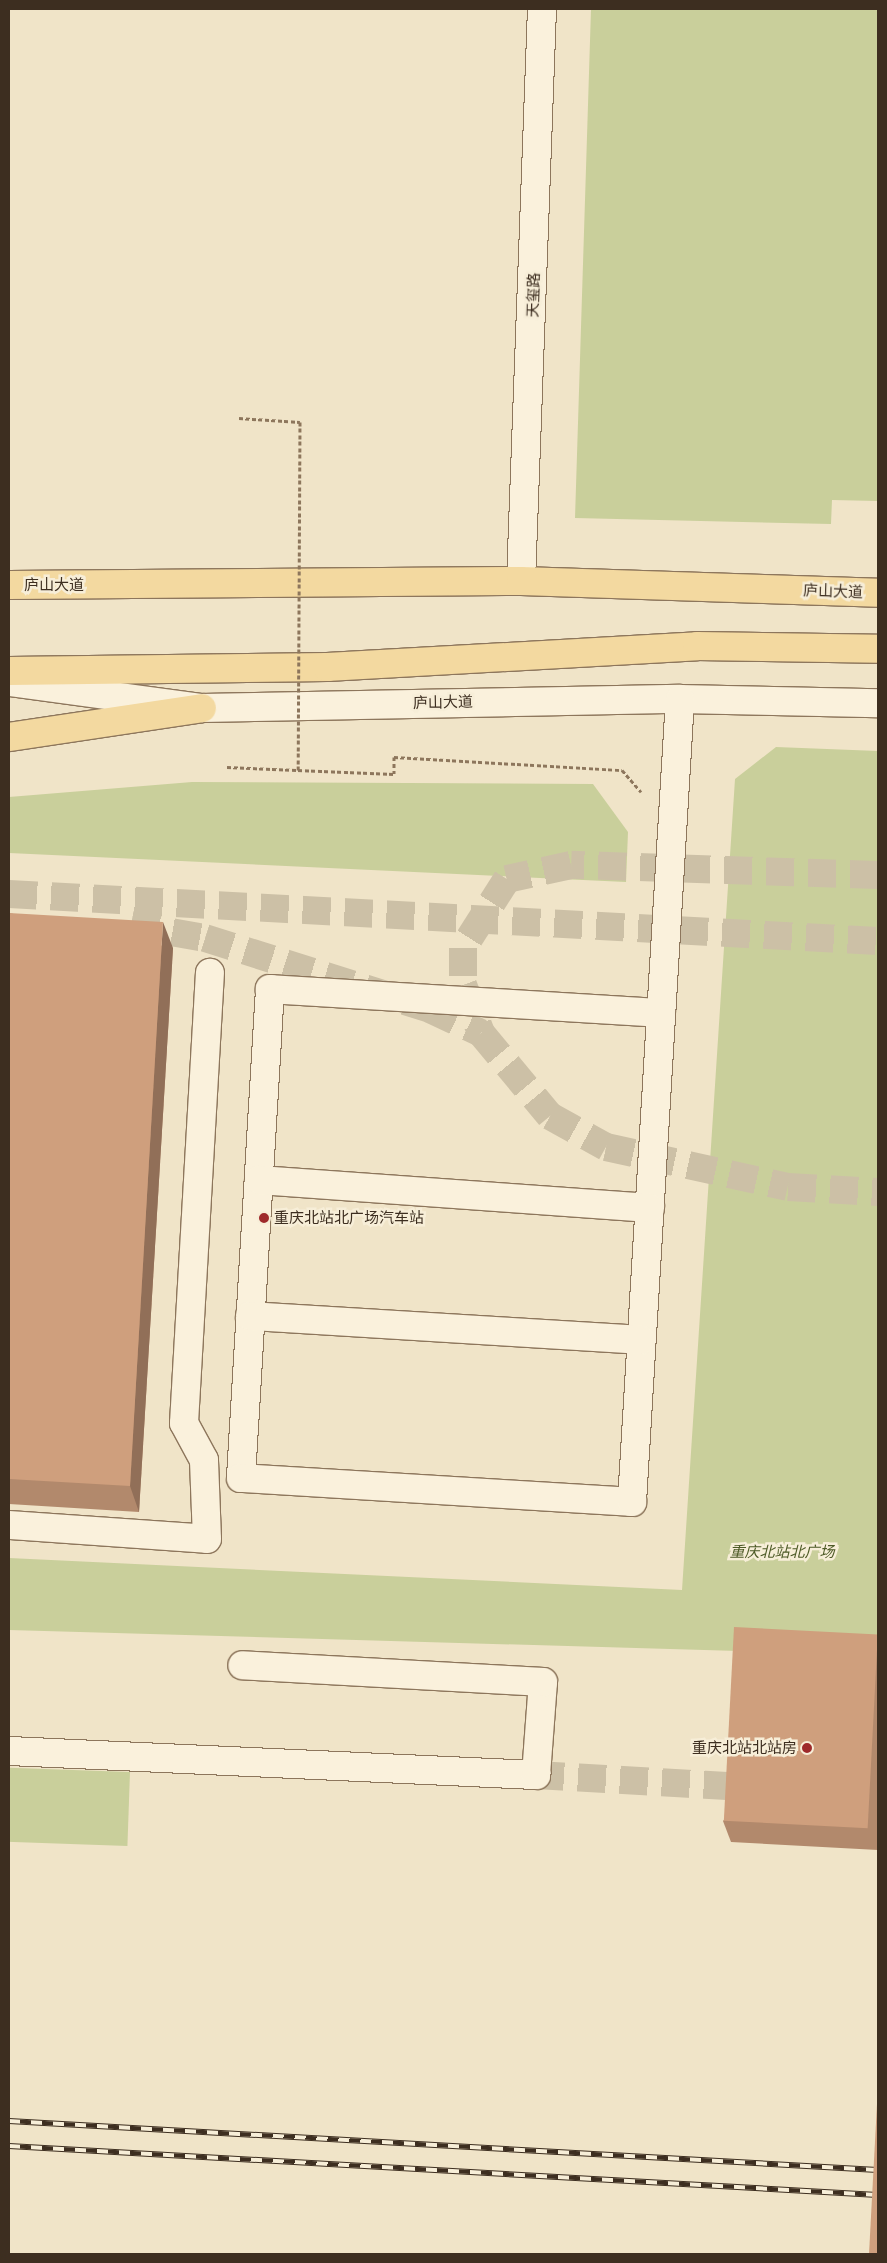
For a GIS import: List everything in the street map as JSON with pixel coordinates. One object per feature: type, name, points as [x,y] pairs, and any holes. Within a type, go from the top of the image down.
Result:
[{"type":"main road","name":"庐山大道","points":[[9,585],[521,582],[878,593]]},
{"type":"main road","points":[[9,671],[327,667],[697,646],[878,649]]},
{"type":"main road","points":[[9,737],[202,708]]},
{"type":"street","name":"天玺路","points":[[521,582],[542,9]]},
{"type":"street","name":"庐山大道","points":[[9,682],[202,708],[680,699],[878,703]]},
{"type":"street","points":[[661,1012],[270,990],[241,1478],[632,1502],[680,699]]},
{"type":"street","points":[[9,1525],[207,1539],[204,1460],[184,1423],[210,973]]},
{"type":"street","points":[[258,1180],[650,1208]]},
{"type":"street","points":[[250,1316],[642,1340]]},
{"type":"street","points":[[9,1751],[536,1775],[544,1682],[242,1665]]},
{"type":"path","points":[[239,418],[300,422],[298,770]]},
{"type":"path","points":[[227,767],[394,774],[394,757],[622,770],[641,789],[642,797]]},
{"type":"green space","points":[[591,9],[878,9],[878,501],[832,500],[831,524],[575,518]]},
{"type":"green space","name":"重庆北站北广场","points":[[776,747],[878,751],[878,1655],[9,1630],[9,1558],[682,1590],[735,779]]},
{"type":"green space","points":[[192,782],[593,784],[628,832],[626,882],[9,853],[9,797]]},
{"type":"green space","points":[[9,1768],[130,1772],[127,1846],[9,1842]]},
{"type":"building","points":[[9,913],[163,922],[130,1486],[9,1479]]},
{"type":"building","name":"重庆北站北站房","points":[[734,1627],[878,1635],[868,1828],[724,1821]]},
{"type":"building","points":[[878,2085],[878,2254],[869,2254]]},
{"type":"tunnel","points":[[878,875],[571,865],[507,879],[463,948],[463,985],[481,1033],[550,1116],[606,1147],[788,1187],[878,1192]]},
{"type":"tunnel","points":[[9,894],[878,941]]},
{"type":"tunnel","points":[[131,925],[205,938],[430,1009],[481,1033]]},
{"type":"tunnel","points":[[536,1775],[762,1788]]},
{"type":"railway","points":[[9,2121],[878,2170]]},
{"type":"railway","points":[[9,2146],[878,2195]]},
{"type":"place","name":"重庆北站北广场汽车站","points":[[264,1218]]},
{"type":"place","name":"重庆北站北站房","points":[[807,1748]]}]
